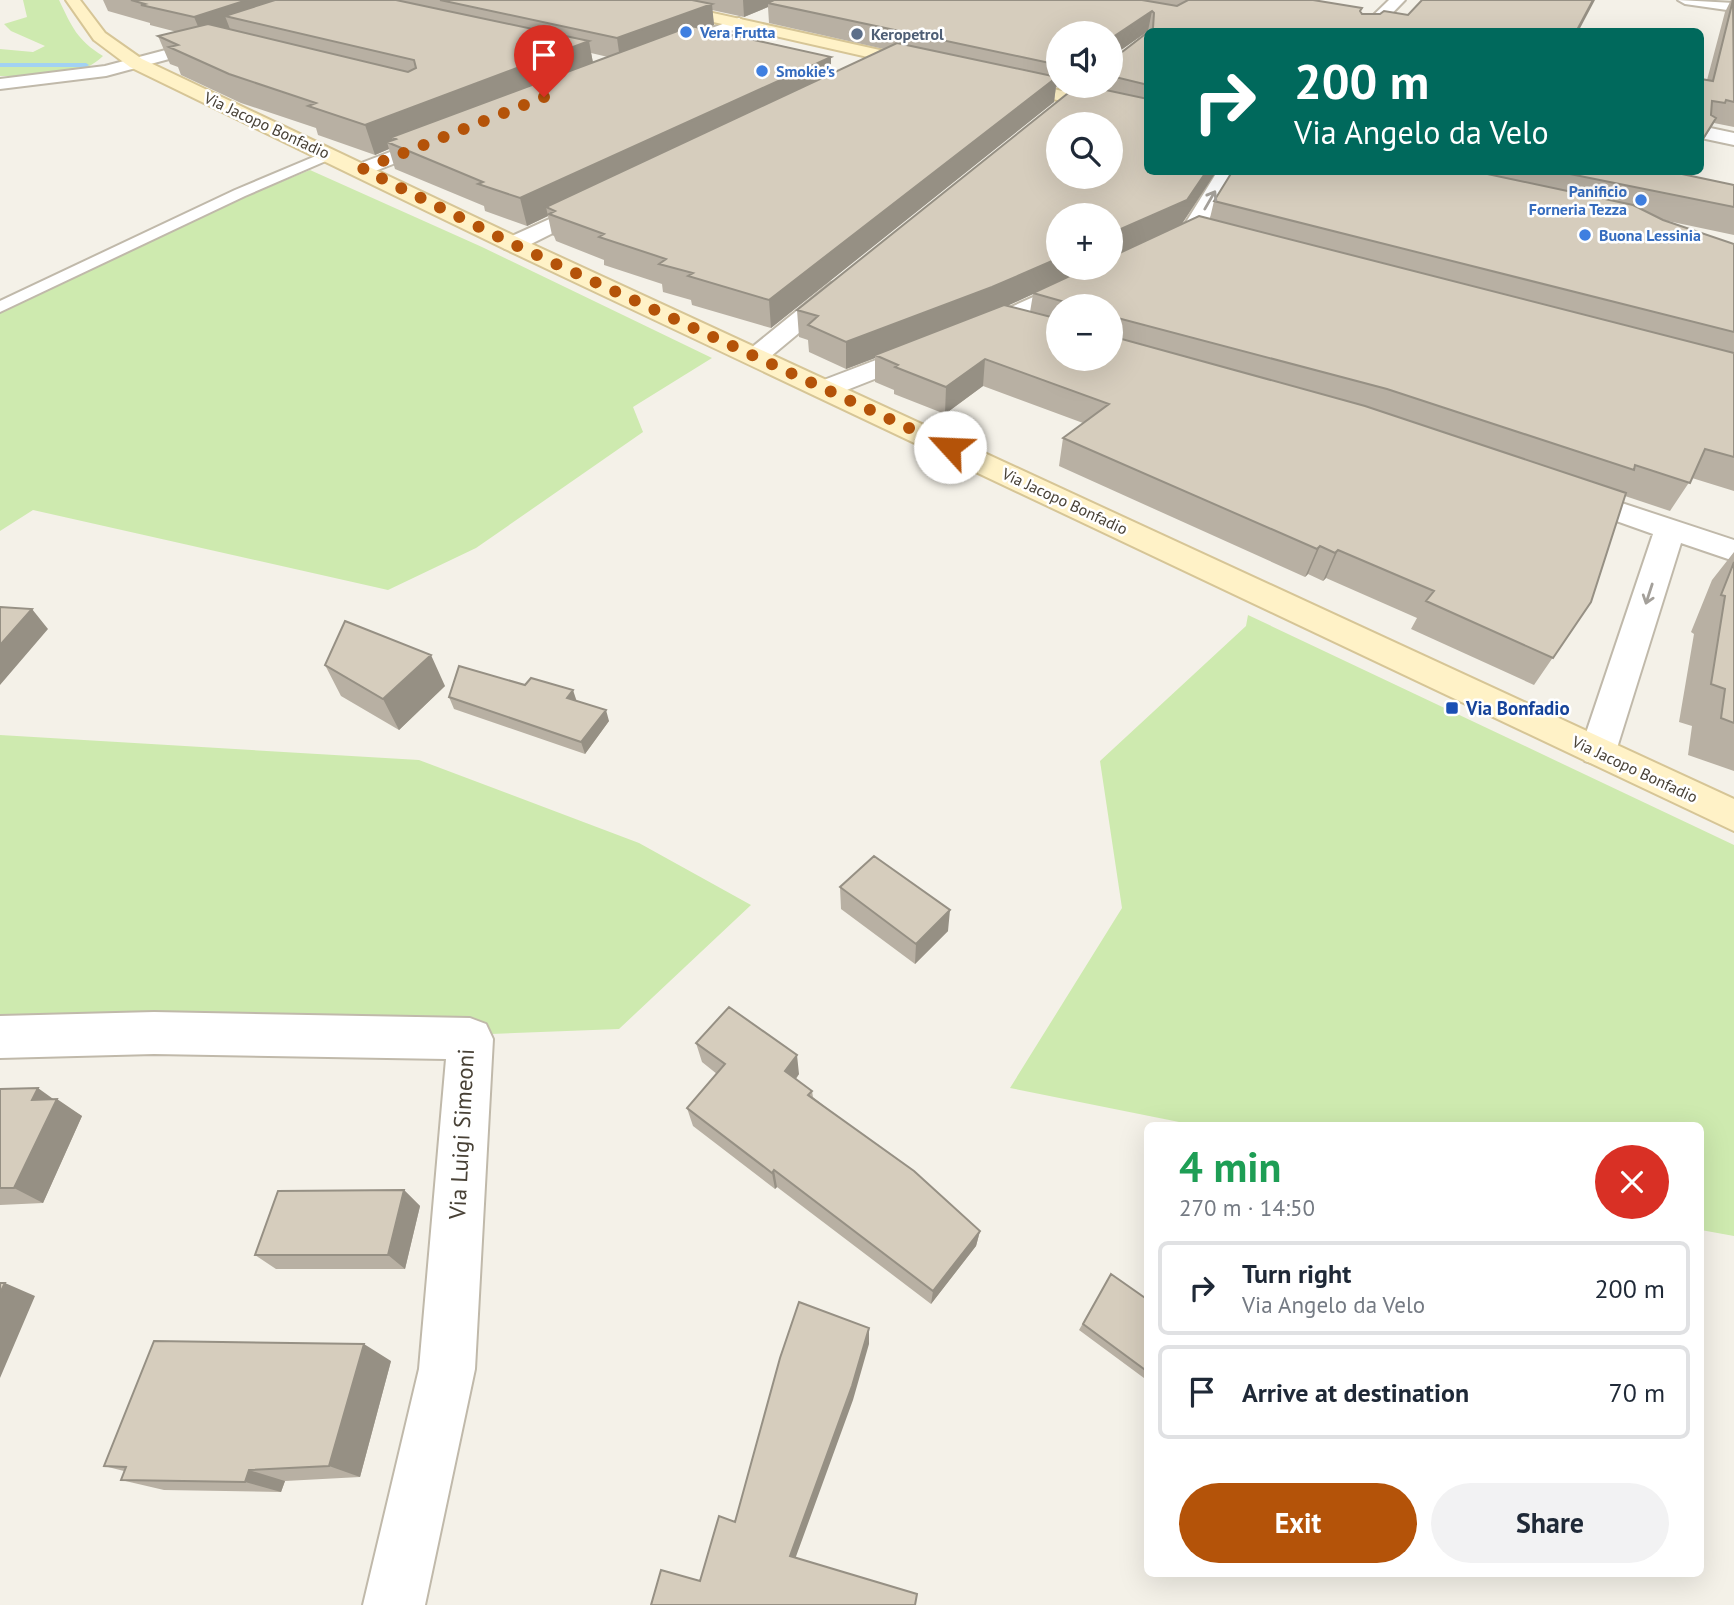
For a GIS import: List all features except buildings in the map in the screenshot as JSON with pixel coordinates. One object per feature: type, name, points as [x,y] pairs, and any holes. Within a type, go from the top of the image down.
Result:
[{"type":"street","name":"Via Jacopo Bonfadio","points":[[73,0],[89,28],[104,43],[136,63],[363,169],[513,244],[1734,816]]},
{"type":"street","points":[[634,0],[941,69]]},
{"type":"street","points":[[1368,28],[1398,0]]},
{"type":"street","points":[[1685,0],[1734,7]]},
{"type":"street","points":[[657,54],[769,16]]},
{"type":"street","points":[[693,41],[720,47]]},
{"type":"street","points":[[0,84],[66,78],[221,43]]},
{"type":"street","points":[[876,69],[897,59]]},
{"type":"street","points":[[981,78],[1046,87]]},
{"type":"street","points":[[1056,112],[1073,98]]},
{"type":"street","points":[[1098,98],[1144,114]]},
{"type":"street","points":[[363,169],[453,133]]},
{"type":"street","points":[[1704,133],[1734,139]]},
{"type":"street","points":[[1143,254],[1191,231],[1225,175]]},
{"type":"street","points":[[513,244],[611,197]]},
{"type":"street","points":[[1191,231],[1218,238]]},
{"type":"street","points":[[755,357],[860,270]]},
{"type":"street","points":[[825,389],[1000,321],[1087,280]]},
{"type":"street","points":[[1000,321],[1035,331]]},
{"type":"street","points":[[1551,488],[1734,551]]},
{"type":"street","points":[[1598,751],[1670,529]]},
{"type":"street","name":"Via Luigi Simeoni","points":[[0,1037],[154,1033],[470,1039],[447,1369],[394,1605]]},
{"type":"lane","points":[[0,307],[240,193],[330,154]]},
{"type":"green space","points":[[23,0],[59,0],[76,32],[103,56],[92,65],[67,74],[0,76],[0,49],[33,52],[45,46],[11,31],[4,24],[27,17]]},
{"type":"green space","points":[[310,170],[482,247],[712,358],[633,407],[643,432],[476,548],[388,590],[33,510],[0,531],[0,302],[88,261]]},
{"type":"green space","points":[[1248,615],[1734,845],[1734,1236],[1704,1231],[1704,1122],[1179,1122],[1010,1088],[1122,908],[1100,761],[1246,626]]},
{"type":"green space","points":[[0,735],[419,760],[639,843],[751,905],[619,1029],[237,1044],[0,1034]]},
{"type":"waterway","points":[[0,65],[86,65]]},
{"type":"place","name":"Vera Frutta","points":[[686,32]]},
{"type":"place","name":"Keropetrol","points":[[857,34]]},
{"type":"place","name":"Smokie's","points":[[762,71]]},
{"type":"place","name":"Panificio Forneria Tezza","points":[[1641,200]]},
{"type":"place","name":"Buona Lessinia","points":[[1585,235]]},
{"type":"place","name":"Via Bonfadio","points":[[1452,708]]},
{"type":"route","points":[[544,97],[363,169],[513,244],[950,447]]}]
